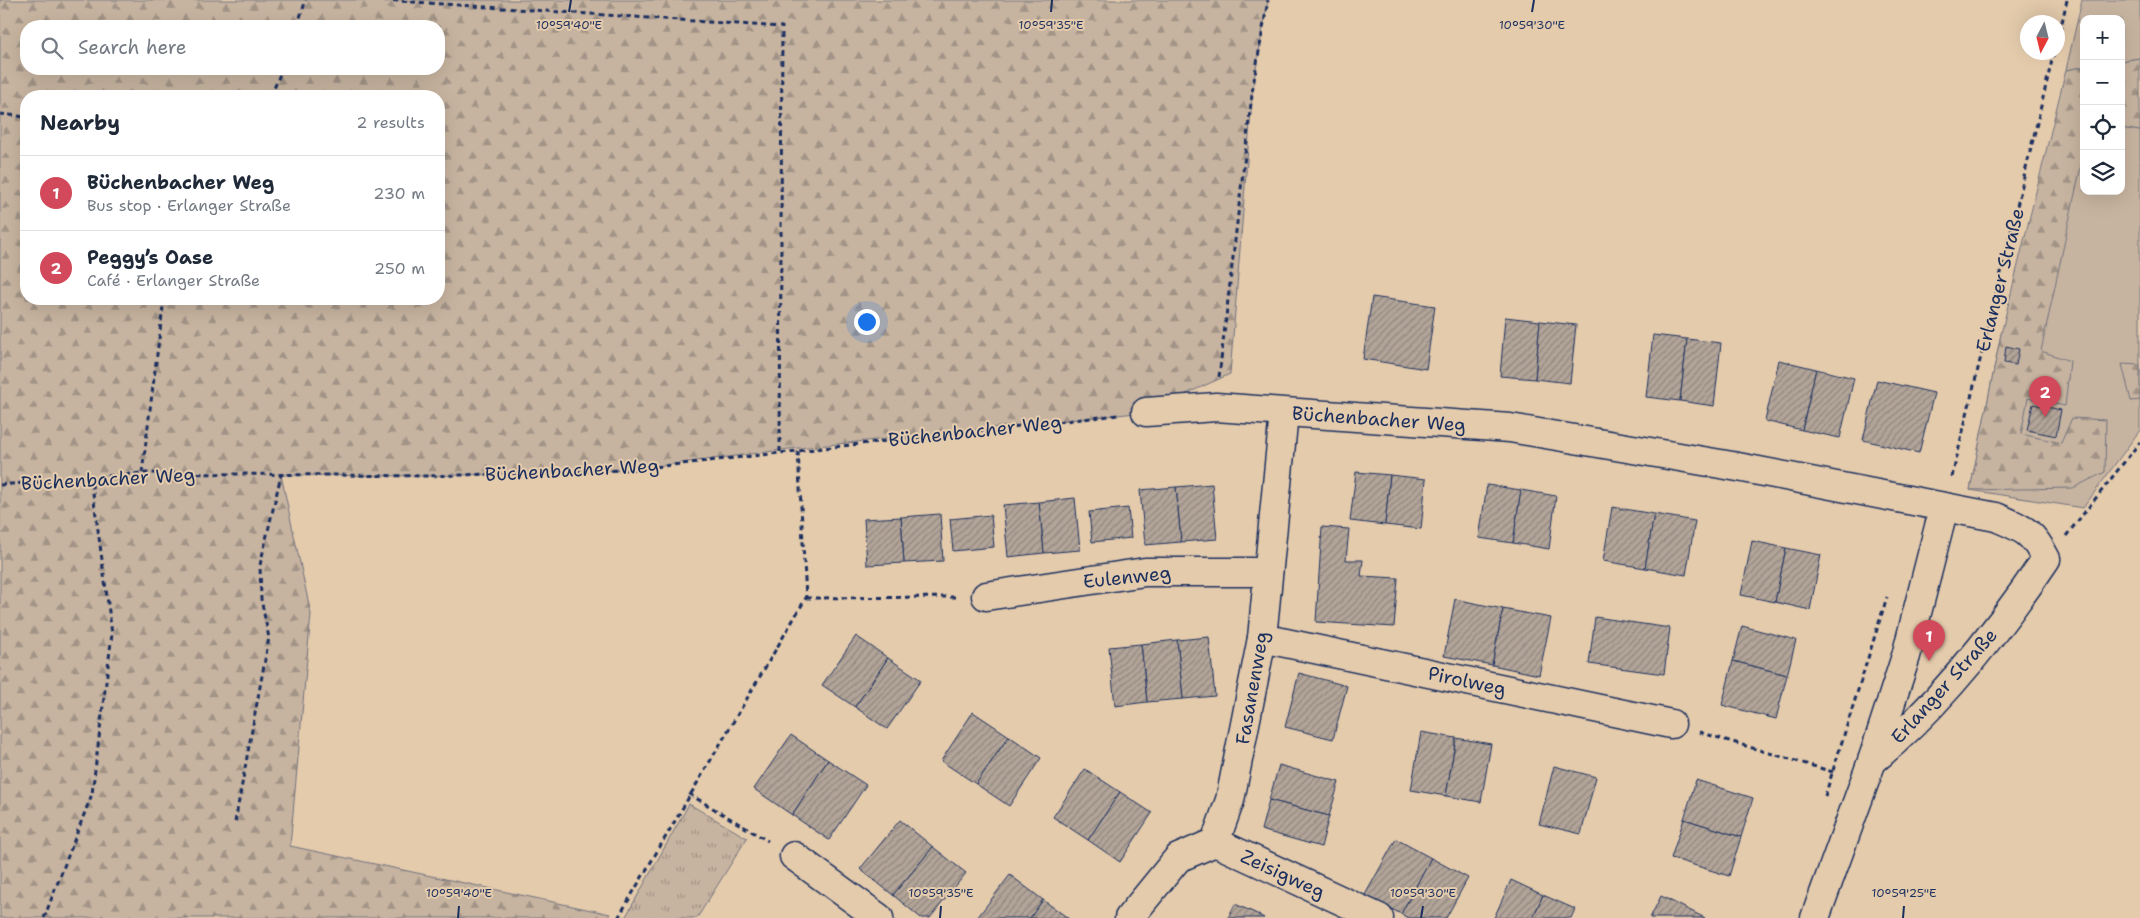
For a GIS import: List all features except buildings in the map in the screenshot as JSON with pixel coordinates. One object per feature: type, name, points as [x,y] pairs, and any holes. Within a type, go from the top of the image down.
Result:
[{"type":"street","name":"Büchenbacher Weg","points":[[1146,412],[1216,407],[1510,428],[1738,467],[1944,508]]},
{"type":"street","name":"Fasanenweg","points":[[1215,842],[1230,800],[1262,638],[1284,413]]},
{"type":"street","points":[[1944,508],[1996,517],[2022,528],[2037,541],[2046,559]]},
{"type":"street","name":"Erlanger Straße","points":[[1815,918],[1872,761],[1906,656],[1944,508]]},
{"type":"street","name":"Erlanger Straße","points":[[1872,761],[1897,740],[1937,699],[2015,605],[2046,559]]},
{"type":"street","name":"Eulenweg","points":[[986,596],[1145,572],[1268,572]]},
{"type":"street","name":"Pirolweg","points":[[1262,638],[1671,724]]},
{"type":"street","points":[[1129,918],[1178,858],[1215,842]]},
{"type":"street","name":"Zeisigweg","points":[[1215,842],[1379,918]]},
{"type":"street","points":[[794,856],[879,918]]},
{"type":"path","points":[[299,20],[306,0]]},
{"type":"path","points":[[384,0],[782,27],[780,452]]},
{"type":"path","points":[[1216,407],[1253,86],[1268,0]]},
{"type":"path","points":[[2064,15],[2067,0]]},
{"type":"path","name":"Erlanger Straße","points":[[1944,508],[2052,60]]},
{"type":"path","points":[[273,90],[280,75]]},
{"type":"path","points":[[0,114],[20,116]]},
{"type":"path","points":[[142,473],[163,305]]},
{"type":"path","name":"Büchenbacher Weg","points":[[0,485],[142,473],[426,476],[628,470],[1146,412]]},
{"type":"path","points":[[2046,559],[2102,492],[2140,442]]},
{"type":"path","points":[[618,918],[689,794],[806,598],[798,450]]},
{"type":"path","points":[[236,822],[269,638],[262,599],[260,565],[281,475]]},
{"type":"path","points":[[44,918],[92,794],[112,634],[91,478]]},
{"type":"path","points":[[1823,800],[1889,591]]},
{"type":"path","points":[[806,598],[986,596]]},
{"type":"path","points":[[1671,724],[1832,772]]},
{"type":"path","points":[[689,794],[794,856]]},
{"type":"green space","points":[[0,0],[1268,0],[1253,86],[1230,374],[1146,412],[789,449],[628,470],[426,476],[281,475],[311,614],[290,846],[610,914],[607,918],[0,918]]},
{"type":"green space","points":[[2082,0],[2140,0],[2140,58],[2125,60],[2125,15],[2080,15],[2080,68],[2066,70]]},
{"type":"green space","points":[[2140,58],[2140,131],[2125,129],[2125,60]]},
{"type":"green space","points":[[2080,68],[2080,171],[2041,351],[2070,361],[2065,406],[2028,398],[2021,434],[2061,443],[2072,418],[2106,420],[2105,472],[2073,488],[1970,490],[2001,334],[2066,70]]},
{"type":"green space","points":[[2125,129],[2140,131],[2140,430],[2083,508],[1970,490],[2001,334],[2080,147],[2080,195],[2125,195]]},
{"type":"green space","points":[[2122,364],[2140,365],[2140,400],[2131,401]]},
{"type":"green space","points":[[689,804],[747,838],[697,918],[625,918]]},
{"type":"place","name":"Peggy’s Oase","points":[[2045,417]]},
{"type":"place","name":"Büchenbacher Weg","points":[[1929,661]]}]
